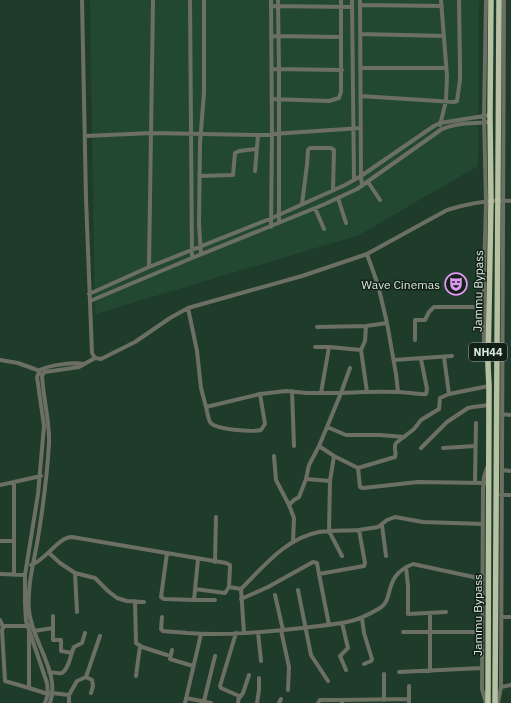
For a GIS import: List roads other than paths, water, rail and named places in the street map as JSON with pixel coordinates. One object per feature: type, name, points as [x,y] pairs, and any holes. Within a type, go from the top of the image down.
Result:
[{"type":"highway","name":"Jammu Bypass","points":[[487,703],[486,483],[488,465],[489,386],[487,116],[491,0]]},
{"type":"highway","name":"Jammu Bypass","points":[[497,703],[500,201],[499,0]]},
{"type":"street","points":[[82,0],[89,294],[92,353],[95,358]]},
{"type":"street","points":[[149,267],[153,0]]},
{"type":"street","points":[[190,0],[192,258]]},
{"type":"street","points":[[201,254],[199,224],[199,176],[204,93],[204,0]]},
{"type":"street","points":[[271,0],[271,226]]},
{"type":"street","points":[[278,0],[280,99],[279,223]]},
{"type":"street","points":[[272,99],[329,102],[339,98],[342,92],[341,0]]},
{"type":"street","points":[[352,0],[354,180]]},
{"type":"street","points":[[438,131],[446,102],[446,68],[441,0]]},
{"type":"street","points":[[360,96],[454,102],[457,99],[460,66],[459,0]]},
{"type":"street","points":[[89,294],[149,267],[272,218],[354,180],[426,130],[440,123],[487,116],[486,0]]},
{"type":"street","points":[[497,703],[501,687],[502,414],[500,201],[504,0]]},
{"type":"street","points":[[362,186],[360,2],[442,6]]},
{"type":"street","points":[[271,6],[352,7]]},
{"type":"street","points":[[360,34],[444,36]]},
{"type":"street","points":[[271,36],[341,37]]},
{"type":"street","points":[[360,68],[446,68]]},
{"type":"street","points":[[272,69],[342,70]]},
{"type":"street","points":[[90,301],[338,198],[362,186],[438,131],[449,126],[487,122]]},
{"type":"street","points":[[85,136],[152,133],[258,135],[361,128]]},
{"type":"street","points":[[256,171],[258,135]]},
{"type":"street","points":[[302,204],[306,179],[308,150],[310,148],[331,148],[334,150],[333,190]]},
{"type":"street","points":[[199,176],[233,175],[235,153],[238,151],[257,149]]},
{"type":"street","points":[[368,182],[380,200]]},
{"type":"street","points":[[338,198],[346,223]]},
{"type":"street","points":[[488,201],[484,307],[485,354],[488,366]]},
{"type":"street","points":[[0,360],[18,363],[40,370],[44,373],[79,367],[95,358],[101,359],[135,342],[170,318],[188,308],[302,276],[366,254],[447,210],[459,206],[488,201],[511,201]]},
{"type":"street","points":[[315,208],[324,229]]},
{"type":"street","points":[[366,254],[378,285],[387,323],[398,392]]},
{"type":"street","points":[[415,340],[414,321],[416,319],[425,320],[429,312],[434,307],[484,307]]},
{"type":"street","points":[[188,308],[197,351],[201,388],[210,422],[215,426],[237,430],[261,430],[265,424],[260,394]]},
{"type":"street","points":[[317,327],[366,326],[387,323]]},
{"type":"street","points":[[366,326],[365,341],[361,350],[368,392]]},
{"type":"street","points":[[315,347],[361,350]]},
{"type":"street","points":[[321,393],[329,347]]},
{"type":"street","points":[[394,360],[452,356]]},
{"type":"street","points":[[444,357],[449,394]]},
{"type":"street","points":[[206,407],[260,394],[292,391],[306,393],[398,392],[423,394],[427,393],[421,359]]},
{"type":"street","points":[[50,703],[52,686],[49,672],[25,613],[25,575],[40,476],[44,426],[37,377],[40,370],[45,368],[77,362],[84,364]]},
{"type":"street","points":[[289,505],[299,497],[310,464],[327,427],[350,368]]},
{"type":"street","points":[[29,688],[31,628],[28,595],[39,528],[49,432],[42,377],[44,373]]},
{"type":"street","points":[[319,446],[334,456],[358,468],[395,457],[395,445],[421,420],[439,409],[440,398],[449,394],[489,386]]},
{"type":"street","points":[[292,391],[294,446]]},
{"type":"street","points":[[421,448],[447,422],[468,408],[474,406],[489,406]]},
{"type":"street","points":[[502,414],[511,414]]},
{"type":"street","points":[[475,483],[476,423]]},
{"type":"street","points":[[327,427],[346,435],[404,437]]},
{"type":"street","points":[[443,448],[475,446]]},
{"type":"street","points":[[274,456],[276,480],[294,518],[293,542]]},
{"type":"street","points":[[334,456],[328,508],[329,531],[342,556]]},
{"type":"street","points":[[358,468],[360,487],[363,488],[418,482],[486,483],[483,524],[482,690],[487,703]]},
{"type":"street","points":[[502,470],[511,471]]},
{"type":"street","points":[[0,485],[45,475]]},
{"type":"street","points":[[306,479],[330,481]]},
{"type":"street","points":[[14,482],[14,575]]},
{"type":"street","points":[[501,495],[511,495]]},
{"type":"street","points":[[215,562],[216,517]]},
{"type":"street","points":[[240,589],[284,548],[293,542],[315,533],[375,528],[382,525],[387,520],[395,518],[423,522],[483,524]]},
{"type":"street","points":[[382,525],[386,556]]},
{"type":"street","points":[[33,528],[39,528]]},
{"type":"street","points":[[319,574],[364,566],[365,564],[360,530]]},
{"type":"street","points":[[27,566],[41,561],[64,539],[72,537],[226,563],[230,565],[229,587],[225,593],[195,589]]},
{"type":"street","points":[[0,541],[14,541]]},
{"type":"street","points":[[49,553],[60,563],[75,573],[95,578],[117,598],[127,601],[144,602]]},
{"type":"street","points":[[166,553],[161,597],[164,599],[215,600]]},
{"type":"street","points":[[194,600],[198,559]]},
{"type":"street","points":[[241,599],[268,587],[313,562],[317,563],[329,625]]},
{"type":"street","points":[[162,617],[161,629],[163,631],[201,634],[244,633],[329,625],[362,618],[385,604],[394,578],[406,567],[416,564],[483,579]]},
{"type":"street","points":[[406,567],[408,614],[446,612]]},
{"type":"street","points":[[75,573],[77,612]]},
{"type":"street","points":[[0,574],[25,575]]},
{"type":"street","points":[[229,587],[240,589]]},
{"type":"street","points":[[240,589],[244,633]]},
{"type":"street","points":[[298,590],[311,655],[328,682]]},
{"type":"street","points":[[275,595],[289,667],[288,690]]},
{"type":"street","points":[[135,601],[137,644],[167,655]]},
{"type":"street","points":[[430,613],[430,671]]},
{"type":"street","points":[[52,616],[53,640],[61,640],[61,651],[72,653]]},
{"type":"street","points":[[501,617],[511,617]]},
{"type":"street","points":[[362,618],[364,633],[372,659],[364,664]]},
{"type":"street","points":[[0,620],[2,627],[2,681],[50,694],[69,695]]},
{"type":"street","points":[[342,623],[348,648],[340,655],[346,670]]},
{"type":"street","points":[[2,627],[53,628]]},
{"type":"street","points":[[31,628],[50,694],[45,703]]},
{"type":"street","points":[[258,632],[261,661]]},
{"type":"street","points":[[403,632],[482,632]]},
{"type":"street","points":[[236,633],[220,686],[221,688],[240,697]]},
{"type":"street","points":[[49,672],[63,672],[70,662],[74,646],[82,643],[85,634]]},
{"type":"street","points":[[201,634],[185,701],[211,703]]},
{"type":"street","points":[[69,703],[69,695],[77,681],[86,677],[100,636]]},
{"type":"street","points":[[136,676],[140,646]]},
{"type":"street","points":[[172,650],[170,659],[193,666]]},
{"type":"street","points":[[204,702],[215,656]]},
{"type":"street","points":[[399,672],[482,668]]},
{"type":"street","points":[[384,674],[384,700]]},
{"type":"street","points":[[238,703],[249,675]]},
{"type":"street","points":[[86,677],[91,679],[93,682],[91,693]]},
{"type":"street","points":[[257,703],[260,686],[259,678]]},
{"type":"street","points":[[501,687],[511,685]]},
{"type":"street","points":[[318,703],[320,700],[409,701],[409,686]]},
{"type":"place","name":"Wave Cinemas","points":[[456,284]]}]
